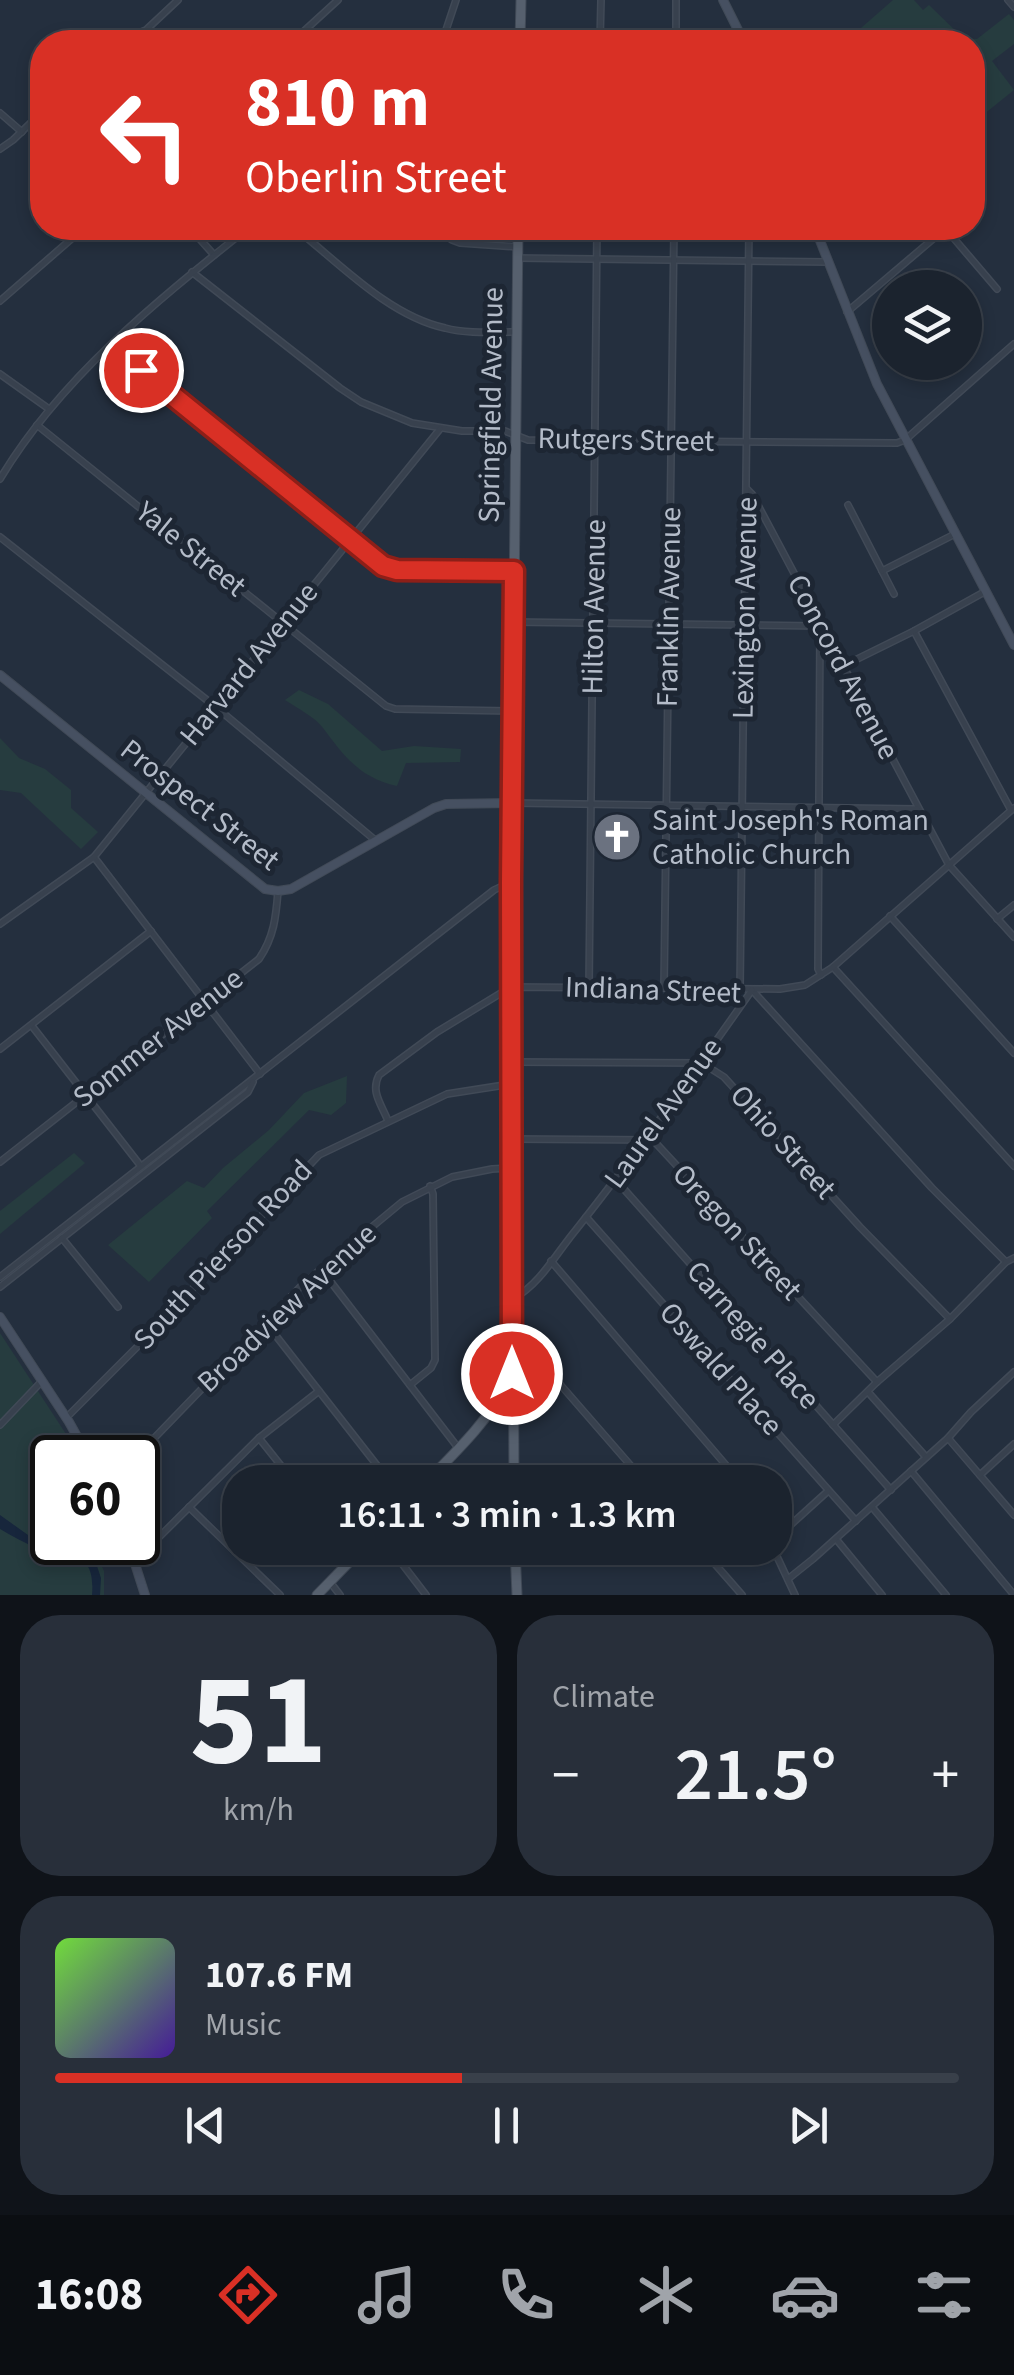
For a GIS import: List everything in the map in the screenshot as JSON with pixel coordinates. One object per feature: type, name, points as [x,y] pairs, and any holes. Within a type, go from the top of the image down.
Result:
[{"type":"main road","points":[[520,0],[520,30]]},
{"type":"main road","name":"Springfield Avenue","points":[[514,1465],[511,882],[518,240]]},
{"type":"main road","points":[[443,1465],[496,1404],[512,1374]]},
{"type":"main road","points":[[316,1595],[346,1565]]},
{"type":"main road","points":[[516,1565],[517,1595]]},
{"type":"street","points":[[146,30],[178,0]]},
{"type":"street","points":[[305,30],[338,0]]},
{"type":"street","points":[[446,30],[456,0]]},
{"type":"street","points":[[600,30],[601,0]]},
{"type":"street","points":[[676,0],[676,30]]},
{"type":"street","points":[[723,0],[738,30]]},
{"type":"street","points":[[1008,0],[1014,7]]},
{"type":"street","points":[[0,113],[22,132]]},
{"type":"street","points":[[0,148],[30,124]]},
{"type":"street","points":[[0,300],[70,240]]},
{"type":"street","points":[[201,240],[214,255]]},
{"type":"street","points":[[0,478],[37,425],[84,370],[233,240]]},
{"type":"street","points":[[310,240],[381,297],[416,319],[458,331],[516,332]]},
{"type":"street","points":[[452,240],[597,260],[828,262]]},
{"type":"street","name":"Hilton Avenue","points":[[589,986],[597,240]]},
{"type":"street","name":"Franklin Avenue","points":[[664,987],[674,240]]},
{"type":"street","name":"Lexington Avenue","points":[[740,989],[749,240]]},
{"type":"street","points":[[820,240],[865,359],[1014,645]]},
{"type":"street","points":[[848,312],[931,240]]},
{"type":"street","points":[[955,240],[997,288]]},
{"type":"street","name":"Rutgers Street","points":[[192,272],[350,395],[386,413],[440,429],[505,432],[528,440],[905,440]]},
{"type":"street","points":[[905,440],[1014,344]]},
{"type":"street","points":[[111,346],[383,566],[397,570],[514,571]]},
{"type":"street","points":[[0,374],[50,409]]},
{"type":"street","name":"Yale Street","points":[[37,425],[386,706],[512,711]]},
{"type":"street","name":"Harvard Avenue","points":[[0,924],[94,857],[440,429]]},
{"type":"street","name":"Concord Avenue","points":[[747,489],[948,866],[1014,937]]},
{"type":"street","points":[[848,506],[894,594]]},
{"type":"street","points":[[882,571],[955,534]]},
{"type":"street","points":[[0,537],[215,706],[375,840]]},
{"type":"street","points":[[843,666],[986,591]]},
{"type":"street","points":[[514,622],[820,626],[821,976]]},
{"type":"street","points":[[752,990],[797,987],[821,976],[1013,809],[914,631]]},
{"type":"street","name":"Prospect Street","points":[[0,675],[258,884],[278,891],[291,889],[446,804],[917,808]]},
{"type":"street","points":[[94,857],[260,1074]]},
{"type":"street","points":[[0,1288],[242,1085],[494,890],[511,882]]},
{"type":"street","name":"Sommer Avenue","points":[[0,1162],[259,959],[274,929],[278,891]]},
{"type":"street","points":[[997,920],[1014,905]]},
{"type":"street","points":[[890,916],[1014,1053]]},
{"type":"street","points":[[0,1049],[152,930]]},
{"type":"street","points":[[833,967],[1014,1166]]},
{"type":"street","points":[[388,1121],[375,1092],[379,1076],[437,1032],[511,987]]},
{"type":"street","name":"Indiana Street","points":[[511,987],[752,990],[932,1188],[1006,1262]]},
{"type":"street","name":"Laurel Avenue","points":[[513,1299],[528,1291],[552,1261],[752,990]]},
{"type":"street","points":[[32,1026],[143,1169]]},
{"type":"street","name":"Ohio Street","points":[[512,1062],[702,1062],[724,1076],[950,1320]]},
{"type":"street","name":"South Pierson Road","points":[[66,1418],[318,1154],[448,1094],[512,1084]]},
{"type":"street","name":"Oregon Street","points":[[512,1139],[652,1140],[877,1382]]},
{"type":"street","name":"Broadview Avenue","points":[[157,1435],[320,1269],[402,1202],[452,1177],[512,1168]]},
{"type":"street","name":"Carnegie Place","points":[[615,1179],[890,1490]]},
{"type":"street","points":[[410,1385],[436,1360],[434,1194],[430,1186]]},
{"type":"street","name":"Oswald Place","points":[[586,1217],[856,1521]]},
{"type":"street","points":[[0,1276],[60,1235]]},
{"type":"street","points":[[60,1235],[118,1307]]},
{"type":"street","points":[[832,1425],[1014,1258]]},
{"type":"street","points":[[552,1261],[726,1465]]},
{"type":"street","points":[[320,1269],[459,1449]]},
{"type":"street","points":[[0,1317],[76,1435]]},
{"type":"street","points":[[265,1322],[377,1465]]},
{"type":"street","points":[[513,1334],[630,1465]]},
{"type":"street","points":[[788,1578],[948,1438],[1014,1372]]},
{"type":"street","points":[[0,1425],[42,1381]]},
{"type":"street","points":[[160,1536],[259,1438],[319,1390]]},
{"type":"street","points":[[868,1392],[927,1457]]},
{"type":"street","points":[[259,1438],[280,1465]]},
{"type":"street","points":[[948,1438],[1014,1514]]},
{"type":"street","points":[[980,1475],[1014,1444]]},
{"type":"street","points":[[911,1471],[1014,1594]]},
{"type":"street","points":[[792,1524],[829,1490]]},
{"type":"street","points":[[189,1506],[280,1595]]},
{"type":"street","points":[[872,1507],[946,1595]]},
{"type":"street","points":[[836,1539],[882,1595]]},
{"type":"street","points":[[136,1565],[145,1595]]},
{"type":"street","points":[[403,1565],[426,1595]]},
{"type":"street","points":[[716,1565],[742,1595]]},
{"type":"street","points":[[782,1565],[795,1595]]},
{"type":"street","points":[[330,1582],[340,1595]]},
{"type":"green space","points":[[893,0],[914,0],[923,10],[929,5],[955,30],[859,30]]},
{"type":"green space","points":[[1009,14],[1014,20],[1014,44],[992,61],[1014,90],[985,113],[985,33]]},
{"type":"green space","points":[[299,690],[328,704],[382,751],[414,746],[461,749],[460,762],[406,763],[397,786],[384,782],[363,772],[315,720],[285,700]]},
{"type":"green space","points":[[0,738],[19,758],[45,769],[71,790],[71,808],[98,832],[81,849],[21,793],[0,790]]},
{"type":"green space","points":[[347,1076],[346,1103],[331,1115],[309,1110],[207,1211],[212,1218],[149,1282],[108,1245],[187,1181],[204,1188],[304,1093]]},
{"type":"green space","points":[[74,1153],[85,1163],[0,1234],[0,1211]]},
{"type":"green space","points":[[0,1333],[67,1435],[30,1435],[30,1565],[101,1565],[104,1595],[0,1595]]},
{"type":"water","points":[[0,1515],[30,1536],[30,1544],[14,1537],[0,1529]]},
{"type":"water","points":[[86,1565],[97,1566],[100,1595],[92,1595]]},
{"type":"place","name":"Saint Joseph's Roman Catholic Church","points":[[617,837]]},
{"type":"route","points":[[141,370],[383,566],[397,570],[514,571],[512,1374]]}]
